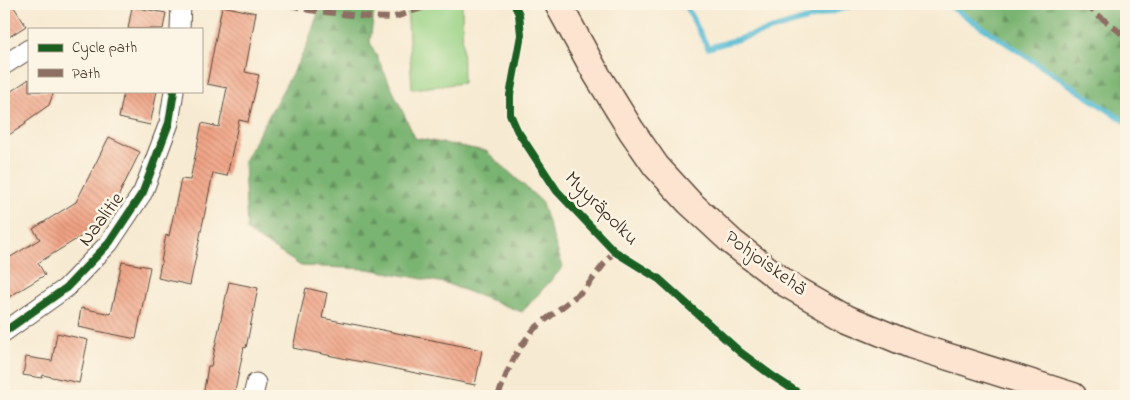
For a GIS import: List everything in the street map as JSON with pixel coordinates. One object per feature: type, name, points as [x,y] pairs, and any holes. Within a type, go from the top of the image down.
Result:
[{"type":"main road","name":"Pohjoiskehä","points":[[558,4],[597,75],[656,166],[689,202],[733,243],[784,283],[848,320],[911,345],[1073,396]]},
{"type":"street","points":[[180,28],[181,4]]},
{"type":"street","points":[[4,65],[28,50]]},
{"type":"street","name":"Naalitie","points":[[4,332],[66,288],[109,243],[143,192],[169,123],[174,92]]},
{"type":"green space","points":[[321,4],[375,4],[370,42],[415,138],[486,151],[541,201],[563,267],[522,312],[445,283],[368,269],[301,266],[247,231],[244,161],[306,48]]},
{"type":"green space","points":[[407,4],[462,4],[463,83],[412,89]]},
{"type":"green space","points":[[947,4],[1126,4],[1126,122]]},
{"type":"building","points":[[4,4],[12,4],[26,26],[4,40]]},
{"type":"building","points":[[222,6],[256,13],[245,72],[259,75],[248,122],[239,120],[227,176],[213,173],[190,285],[158,278],[166,235],[169,236],[181,179],[190,180],[202,123],[219,127],[227,88],[207,84]]},
{"type":"building","points":[[132,7],[166,13],[163,28],[128,28]]},
{"type":"building","points":[[28,80],[28,92],[54,92],[49,105],[25,122],[26,124],[4,138],[4,96]]},
{"type":"building","points":[[124,92],[157,92],[150,125],[119,118]]},
{"type":"building","points":[[109,137],[140,152],[106,221],[38,263],[45,275],[4,300],[4,261],[40,239],[33,229],[76,202]]},
{"type":"building","points":[[122,262],[150,267],[136,339],[78,327],[81,308],[111,314]]},
{"type":"building","points":[[229,282],[258,288],[246,348],[244,347],[234,396],[203,396],[208,366],[211,366]]},
{"type":"building","points":[[306,288],[327,293],[322,318],[482,350],[475,385],[293,348]]},
{"type":"building","points":[[57,333],[88,340],[79,383],[43,375],[42,378],[23,375],[26,357],[52,361]]},
{"type":"waterway","points":[[685,4],[708,48],[858,4]]},
{"type":"waterway","points":[[947,4],[1126,122]]},
{"type":"marked path","points":[[288,4],[309,10],[392,18],[434,4]]},
{"type":"marked path","points":[[1084,4],[1126,37]]},
{"type":"marked path","points":[[498,396],[518,350],[534,329],[585,289],[614,251]]},
{"type":"cycle path","name":"Myyräpolku","points":[[514,4],[519,14],[521,35],[510,95],[510,114],[517,130],[557,191],[614,251],[659,279],[740,352],[803,396]]},
{"type":"cycle path","points":[[4,332],[66,288],[109,243],[143,192],[169,123],[174,92]]}]
